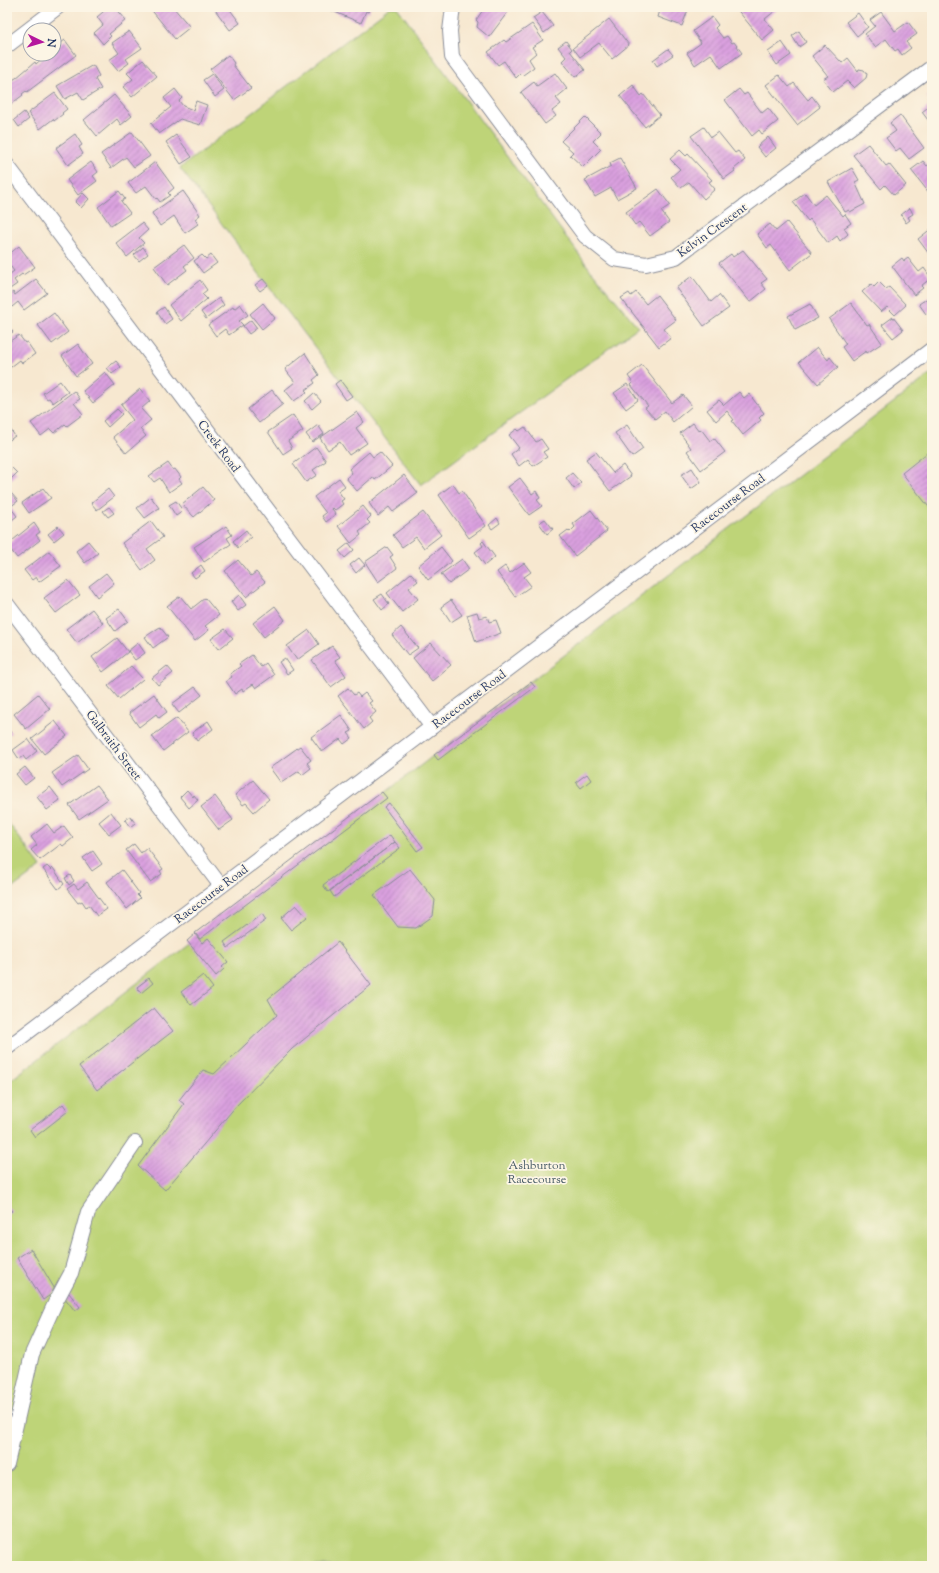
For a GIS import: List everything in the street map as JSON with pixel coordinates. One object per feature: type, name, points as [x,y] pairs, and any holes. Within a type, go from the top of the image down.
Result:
[{"type":"street","points":[[7,46],[58,7]]},
{"type":"street","name":"Kelvin Crescent","points":[[453,7],[450,31],[452,57],[585,236],[614,259],[646,264],[676,257],[932,67]]},
{"type":"street","name":"Creek Road","points":[[7,165],[432,727]]},
{"type":"street","name":"Racecourse Road","points":[[7,1048],[432,727],[930,356]]},
{"type":"street","name":"Galbraith Street","points":[[7,604],[221,886]]},
{"type":"street","points":[[7,1464],[32,1354],[56,1301],[71,1273],[88,1212],[135,1143]]},
{"type":"green space","points":[[390,7],[397,7],[589,268],[638,327],[421,485],[287,311],[180,168]]},
{"type":"green space","name":"Ashburton Racecourse","points":[[932,373],[932,1566],[7,1566],[7,1083]]},
{"type":"green space","points":[[7,821],[41,867],[7,892]]},
{"type":"building","points":[[109,7],[115,7],[126,20],[109,34],[111,36],[103,44],[94,33],[103,25],[97,17]]},
{"type":"building","points":[[149,7],[173,7],[190,27],[175,39]]},
{"type":"building","points":[[213,7],[228,7],[240,23],[230,30]]},
{"type":"building","points":[[331,7],[371,7],[368,12],[366,11],[361,23],[330,10]]},
{"type":"building","points":[[485,7],[508,7],[510,9],[489,37],[477,27],[478,22],[476,20]]},
{"type":"building","points":[[661,7],[689,7],[682,26],[658,17]]},
{"type":"building","points":[[735,7],[780,7],[765,19],[774,30],[762,40]]},
{"type":"building","points":[[542,12],[553,26],[544,33],[533,18]]},
{"type":"building","points":[[881,12],[895,31],[908,22],[917,34],[906,42],[911,48],[902,55],[898,49],[895,51],[886,39],[875,47],[865,34],[875,26],[870,20]]},
{"type":"building","points":[[858,13],[868,27],[857,36],[846,22]]},
{"type":"building","points":[[712,17],[718,25],[715,28],[723,38],[727,36],[732,43],[734,42],[742,53],[721,68],[711,54],[695,65],[687,53],[701,43],[693,31]]},
{"type":"building","points":[[609,19],[629,45],[612,59],[599,43],[580,57],[573,48]]},
{"type":"building","points":[[532,24],[543,40],[532,47],[536,53],[529,59],[534,67],[523,75],[521,73],[516,78],[504,61],[498,65],[488,52],[504,40],[506,42]]},
{"type":"building","points":[[129,31],[142,48],[126,59],[129,63],[118,71],[109,60],[119,53],[112,43]]},
{"type":"building","points":[[799,31],[806,42],[799,47],[792,36]]},
{"type":"building","points":[[65,40],[76,55],[27,92],[26,91],[22,94],[23,95],[7,107],[7,83],[16,78],[35,62],[36,64],[38,62],[62,62],[62,42]]},
{"type":"building","points":[[566,41],[572,49],[570,51],[585,70],[575,77],[562,61],[566,57],[558,47]]},
{"type":"building","points":[[782,42],[791,55],[777,65],[768,52]]},
{"type":"building","points":[[825,45],[842,63],[848,58],[858,71],[859,69],[864,70],[867,74],[866,78],[854,88],[847,81],[833,92],[823,79],[828,76],[812,56]]},
{"type":"building","points":[[668,49],[673,55],[657,66],[653,60]]},
{"type":"building","points":[[228,55],[234,63],[233,65],[251,88],[234,100],[210,69]]},
{"type":"building","points":[[143,60],[157,76],[132,97],[123,87],[133,79],[127,73]]},
{"type":"building","points":[[93,65],[99,76],[95,79],[101,89],[83,100],[78,92],[65,99],[57,86]]},
{"type":"building","points":[[555,73],[567,89],[556,98],[561,104],[552,111],[556,116],[545,124],[521,92],[534,82],[537,86]]},
{"type":"building","points":[[212,74],[224,90],[215,97],[203,80]]},
{"type":"building","points":[[779,75],[789,87],[794,83],[808,100],[812,96],[820,107],[797,125],[766,85]]},
{"type":"building","points":[[633,85],[641,96],[643,94],[660,115],[645,127],[620,96]]},
{"type":"building","points":[[175,89],[182,98],[179,101],[183,106],[193,110],[196,101],[207,105],[200,125],[180,119],[159,134],[151,123],[171,107],[164,98]]},
{"type":"building","points":[[739,89],[744,95],[747,93],[762,113],[768,108],[778,121],[762,134],[759,130],[752,136],[725,100]]},
{"type":"building","points":[[55,93],[67,109],[54,121],[53,119],[40,129],[28,113]]},
{"type":"building","points":[[932,93],[932,103],[927,97]]},
{"type":"building","points":[[114,95],[132,116],[121,125],[117,119],[97,136],[84,120]]},
{"type":"building","points":[[932,104],[932,123],[931,124],[922,112]]},
{"type":"building","points":[[24,112],[29,119],[19,127],[14,120]]},
{"type":"building","points":[[900,115],[924,148],[909,159],[900,148],[896,151],[886,138],[896,131],[890,123]]},
{"type":"building","points":[[585,117],[601,133],[593,141],[601,149],[583,167],[570,155],[573,152],[561,141]]},
{"type":"building","points":[[704,127],[711,137],[718,132],[735,153],[738,151],[745,160],[734,169],[735,171],[724,179],[691,136]]},
{"type":"building","points":[[132,132],[150,156],[134,167],[126,157],[111,168],[101,154]]},
{"type":"building","points":[[75,134],[82,145],[79,147],[83,154],[68,165],[56,148]]},
{"type":"building","points":[[176,135],[192,157],[181,164],[166,142]]},
{"type":"building","points":[[768,137],[776,148],[765,157],[757,147]]},
{"type":"building","points":[[868,144],[886,166],[889,164],[906,185],[894,195],[885,185],[881,189],[853,155]]},
{"type":"building","points":[[680,150],[686,156],[688,154],[712,180],[709,182],[715,189],[704,199],[689,182],[681,188],[671,177],[680,169],[670,159]]},
{"type":"building","points":[[620,158],[637,188],[617,199],[611,188],[595,197],[585,180],[611,166],[610,163]]},
{"type":"building","points":[[923,161],[927,166],[932,162],[932,192],[930,194],[911,170]]},
{"type":"building","points":[[91,162],[98,172],[93,176],[97,181],[78,195],[67,180]]},
{"type":"building","points":[[155,162],[174,188],[168,193],[170,195],[160,202],[146,186],[136,193],[128,183]]},
{"type":"building","points":[[852,168],[859,180],[855,182],[865,204],[850,212],[849,210],[845,212],[828,182]]},
{"type":"building","points":[[658,189],[670,205],[661,211],[669,222],[650,236],[639,222],[635,225],[626,212]]},
{"type":"building","points":[[119,191],[125,199],[121,201],[130,213],[111,226],[98,207]]},
{"type":"building","points":[[183,191],[200,215],[195,219],[198,224],[185,233],[174,216],[160,226],[152,213]]},
{"type":"building","points":[[83,193],[89,199],[81,208],[75,202]]},
{"type":"building","points":[[805,193],[814,205],[826,195],[843,216],[845,214],[851,223],[844,228],[848,234],[840,241],[837,236],[828,243],[810,219],[808,221],[793,202]]},
{"type":"building","points":[[910,208],[913,214],[908,217],[910,220],[906,223],[901,215]]},
{"type":"building","points":[[787,222],[812,253],[790,270],[771,245],[767,248],[757,234],[770,224],[776,231]]},
{"type":"building","points":[[142,223],[148,230],[139,238],[144,243],[127,257],[116,243]]},
{"type":"building","points":[[932,228],[932,258],[918,239]]},
{"type":"building","points":[[184,245],[194,258],[184,266],[187,270],[167,285],[154,267]]},
{"type":"building","points":[[19,246],[35,267],[14,280],[17,284],[7,291],[7,274],[14,271],[7,262],[7,256]]},
{"type":"building","points":[[143,247],[148,254],[139,261],[134,255]]},
{"type":"building","points":[[743,250],[767,279],[761,283],[766,289],[750,302],[719,263],[731,254],[733,257]]},
{"type":"building","points":[[202,255],[206,259],[211,255],[217,263],[203,273],[194,261]]},
{"type":"building","points":[[902,258],[904,261],[908,258],[919,272],[924,268],[931,278],[921,286],[923,288],[914,295],[892,266]]},
{"type":"building","points":[[692,276],[711,302],[719,295],[729,308],[704,326],[676,288]]},
{"type":"building","points":[[36,279],[47,293],[24,310],[18,302],[12,307],[7,301],[7,297],[13,292],[15,295]]},
{"type":"building","points":[[263,279],[268,285],[260,291],[255,285]]},
{"type":"building","points":[[200,280],[207,290],[202,294],[207,299],[181,321],[169,305]]},
{"type":"building","points":[[879,282],[886,289],[889,287],[906,305],[895,315],[887,307],[881,312],[862,292],[871,284],[874,287]]},
{"type":"building","points":[[636,292],[646,304],[657,295],[676,320],[664,329],[671,338],[659,347],[621,298],[629,293],[631,296]]},
{"type":"building","points":[[929,297],[932,300],[932,310],[926,314],[919,304]]},
{"type":"building","points":[[219,298],[224,305],[206,319],[201,312]]},
{"type":"building","points":[[263,303],[275,318],[262,329],[250,314]]},
{"type":"building","points":[[851,303],[867,325],[869,324],[882,343],[867,353],[866,351],[852,361],[842,347],[846,344],[829,319]]},
{"type":"building","points":[[240,304],[248,315],[239,321],[243,325],[229,335],[225,329],[216,336],[208,325],[233,307],[234,309]]},
{"type":"building","points":[[810,304],[818,318],[795,330],[788,316]]},
{"type":"building","points":[[164,307],[172,319],[165,324],[157,312]]},
{"type":"building","points":[[54,313],[68,332],[52,344],[38,325]]},
{"type":"building","points":[[893,317],[903,330],[893,338],[882,325]]},
{"type":"building","points":[[251,320],[257,328],[249,334],[243,326]]},
{"type":"building","points":[[7,325],[13,332],[7,336]]},
{"type":"building","points":[[19,335],[25,343],[27,342],[35,354],[22,363],[20,360],[7,370],[7,343]]},
{"type":"building","points":[[78,344],[92,364],[76,376],[62,356]]},
{"type":"building","points":[[817,347],[828,360],[830,357],[838,367],[818,384],[799,362]]},
{"type":"building","points":[[305,353],[319,375],[313,380],[315,383],[305,390],[307,392],[294,401],[285,390],[295,382],[285,369]]},
{"type":"building","points":[[116,361],[121,367],[112,374],[107,368]]},
{"type":"building","points":[[642,365],[672,403],[683,395],[692,406],[673,422],[665,411],[655,419],[645,408],[648,406],[631,385],[633,383],[628,376]]},
{"type":"building","points":[[105,372],[115,385],[93,403],[83,391]]},
{"type":"building","points":[[340,380],[352,396],[346,400],[335,384]]},
{"type":"building","points":[[60,381],[68,392],[53,403],[49,398],[47,399],[43,393]]},
{"type":"building","points":[[627,384],[638,400],[626,409],[614,393]]},
{"type":"building","points":[[140,389],[150,401],[141,409],[151,420],[140,429],[146,436],[126,453],[113,437],[133,420],[121,405]]},
{"type":"building","points":[[272,390],[283,404],[259,423],[248,409]]},
{"type":"building","points":[[74,391],[80,399],[74,403],[83,414],[67,426],[65,424],[54,433],[50,429],[41,436],[31,423]]},
{"type":"building","points":[[739,392],[744,398],[749,394],[764,413],[759,418],[761,420],[743,435],[732,421],[734,420],[727,411],[716,421],[707,410],[719,400],[724,405]]},
{"type":"building","points":[[314,393],[321,401],[312,409],[305,401]]},
{"type":"building","points":[[117,409],[122,414],[108,427],[103,421]]},
{"type":"building","points":[[357,412],[364,422],[356,428],[367,443],[349,455],[340,442],[328,450],[320,438]]},
{"type":"building","points":[[293,415],[303,431],[288,441],[292,448],[283,454],[268,432]]},
{"type":"building","points":[[693,423],[699,431],[701,429],[710,441],[714,438],[725,452],[701,470],[687,451],[691,448],[680,433]]},
{"type":"building","points":[[7,425],[15,436],[7,442]]},
{"type":"building","points":[[318,425],[324,434],[312,442],[306,434]]},
{"type":"building","points":[[627,425],[643,449],[632,457],[615,433]]},
{"type":"building","points":[[525,427],[536,442],[541,439],[548,449],[543,452],[547,457],[533,466],[528,459],[519,466],[511,454],[519,448],[509,435],[517,429],[519,431]]},
{"type":"building","points":[[316,447],[326,461],[313,470],[317,475],[306,482],[293,464]]},
{"type":"building","points":[[932,449],[932,475],[927,478],[932,485],[932,511],[902,473]]},
{"type":"building","points":[[369,452],[373,457],[380,452],[392,466],[375,480],[373,477],[357,491],[346,478],[352,473],[349,469]]},
{"type":"building","points":[[596,452],[613,473],[623,465],[631,476],[610,491],[586,459]]},
{"type":"building","points":[[168,463],[181,477],[179,479],[182,483],[169,492],[160,478],[154,482],[149,476]]},
{"type":"building","points":[[12,468],[17,473],[8,482],[7,473]]},
{"type":"building","points":[[692,468],[701,482],[691,489],[681,475]]},
{"type":"building","points":[[572,473],[581,483],[574,489],[566,478]]},
{"type":"building","points":[[404,475],[418,493],[393,512],[389,507],[378,516],[369,503]]},
{"type":"building","points":[[339,478],[345,486],[338,491],[344,499],[341,501],[343,504],[335,510],[333,508],[332,509],[336,514],[326,522],[322,516],[326,513],[314,497]]},
{"type":"building","points":[[520,478],[532,494],[536,491],[540,498],[537,500],[542,506],[529,515],[508,487]]},
{"type":"building","points":[[453,484],[459,493],[462,491],[486,526],[469,538],[439,495]]},
{"type":"building","points":[[203,487],[214,500],[194,517],[182,504]]},
{"type":"building","points":[[43,488],[51,498],[29,513],[22,503]]},
{"type":"building","points":[[108,489],[114,497],[97,510],[91,503]]},
{"type":"building","points":[[11,493],[18,501],[10,507],[17,516],[7,524],[7,497]]},
{"type":"building","points":[[151,497],[159,508],[145,518],[137,508]]},
{"type":"building","points":[[176,501],[183,511],[176,516],[169,505]]},
{"type":"building","points":[[363,506],[371,516],[367,520],[370,523],[359,532],[361,535],[351,543],[338,526]]},
{"type":"building","points":[[109,507],[114,513],[108,517],[103,511]]},
{"type":"building","points":[[591,510],[607,531],[575,556],[560,536],[568,530],[570,532],[575,527],[573,524]]},
{"type":"building","points":[[423,512],[441,535],[424,548],[416,537],[402,547],[393,535]]},
{"type":"building","points":[[497,518],[500,523],[492,529],[489,525]]},
{"type":"building","points":[[545,519],[553,529],[547,534],[539,523]]},
{"type":"building","points":[[151,521],[163,537],[147,549],[155,560],[142,570],[122,543]]},
{"type":"building","points":[[34,523],[40,532],[36,535],[40,540],[17,558],[7,545]]},
{"type":"building","points":[[58,526],[64,533],[54,541],[48,534]]},
{"type":"building","points":[[226,526],[232,535],[227,538],[231,544],[204,562],[194,547]]},
{"type":"building","points":[[246,530],[251,537],[238,548],[233,541]]},
{"type":"building","points":[[88,541],[98,553],[85,563],[76,551]]},
{"type":"building","points":[[483,541],[495,557],[485,565],[475,552],[483,546],[481,543]]},
{"type":"building","points":[[349,543],[354,550],[345,558],[339,551]]},
{"type":"building","points":[[387,547],[393,555],[390,557],[397,568],[378,582],[365,562]]},
{"type":"building","points":[[441,547],[452,561],[428,580],[418,566]]},
{"type":"building","points":[[49,551],[61,566],[39,582],[36,577],[32,580],[24,570]]},
{"type":"building","points":[[359,558],[365,565],[356,573],[350,565]]},
{"type":"building","points":[[462,559],[469,569],[449,584],[441,574]]},
{"type":"building","points":[[238,560],[251,576],[256,572],[265,582],[246,597],[225,571]]},
{"type":"building","points":[[524,563],[531,572],[524,577],[531,586],[515,597],[497,572],[505,566],[510,573]]},
{"type":"building","points":[[201,565],[205,571],[195,578],[191,573]]},
{"type":"building","points":[[106,573],[114,583],[97,597],[89,586]]},
{"type":"building","points":[[411,573],[418,581],[409,588],[418,599],[402,612],[387,593]]},
{"type":"building","points":[[68,580],[80,595],[56,613],[44,598]]},
{"type":"building","points":[[382,594],[389,604],[382,610],[374,599]]},
{"type":"building","points":[[239,595],[246,605],[238,611],[231,602]]},
{"type":"building","points":[[180,596],[191,609],[205,598],[219,615],[205,626],[209,630],[195,641],[167,606]]},
{"type":"building","points":[[451,600],[462,615],[451,622],[441,607]]},
{"type":"building","points":[[275,606],[285,620],[264,637],[253,623]]},
{"type":"building","points":[[92,609],[103,623],[77,643],[66,629]]},
{"type":"building","points":[[119,609],[128,621],[115,631],[106,618]]},
{"type":"building","points":[[477,612],[479,618],[487,616],[489,622],[496,620],[501,633],[476,642],[467,615]]},
{"type":"building","points":[[160,627],[168,637],[153,648],[145,637]]},
{"type":"building","points":[[401,627],[418,648],[408,655],[392,635]]},
{"type":"building","points":[[225,629],[233,638],[219,649],[211,639]]},
{"type":"building","points":[[309,630],[319,644],[297,660],[287,646]]},
{"type":"building","points":[[117,638],[128,652],[103,672],[92,657]]},
{"type":"building","points":[[138,643],[145,653],[135,660],[128,651]]},
{"type":"building","points":[[431,643],[451,665],[432,681],[413,658]]},
{"type":"building","points":[[332,646],[340,657],[335,660],[346,676],[331,687],[312,660]]},
{"type":"building","points":[[252,655],[261,667],[266,663],[274,675],[256,688],[253,684],[243,691],[242,689],[235,694],[226,681],[232,677],[230,674],[241,666],[239,664]]},
{"type":"building","points":[[285,658],[293,670],[287,674],[279,662]]},
{"type":"building","points":[[131,666],[143,679],[119,699],[108,686]]},
{"type":"building","points":[[167,666],[173,673],[158,685],[152,678]]},
{"type":"building","points":[[531,682],[535,687],[438,760],[434,755]]},
{"type":"building","points":[[195,687],[202,695],[179,713],[172,704]]},
{"type":"building","points":[[348,688],[354,695],[357,693],[360,697],[365,693],[372,701],[369,703],[376,712],[369,718],[372,722],[364,729],[338,696]]},
{"type":"building","points":[[38,694],[50,709],[26,729],[14,714]]},
{"type":"building","points":[[154,694],[167,712],[159,718],[156,714],[139,727],[129,713]]},
{"type":"building","points":[[341,715],[352,731],[348,733],[352,738],[344,744],[340,739],[322,752],[311,737]]},
{"type":"building","points":[[177,718],[188,732],[163,751],[152,736]]},
{"type":"building","points":[[55,721],[67,736],[44,754],[32,739]]},
{"type":"building","points":[[208,721],[213,729],[197,741],[192,733]]},
{"type":"building","points":[[7,727],[11,733],[7,735]]},
{"type":"building","points":[[28,739],[37,751],[26,760],[23,756],[19,759],[13,750]]},
{"type":"building","points":[[300,746],[311,760],[307,763],[311,768],[302,775],[299,771],[281,783],[270,768]]},
{"type":"building","points":[[78,755],[88,769],[62,787],[52,773]]},
{"type":"building","points":[[25,767],[34,778],[25,785],[16,774]]},
{"type":"building","points":[[587,774],[591,780],[581,788],[576,782]]},
{"type":"building","points":[[253,780],[269,799],[254,812],[246,803],[243,805],[235,795]]},
{"type":"building","points":[[97,785],[108,799],[79,819],[69,805]]},
{"type":"building","points":[[50,787],[60,800],[47,810],[37,797]]},
{"type":"building","points":[[187,790],[198,800],[189,808],[180,797]]},
{"type":"building","points":[[382,792],[387,798],[200,939],[195,933]]},
{"type":"building","points":[[215,796],[233,820],[219,830],[201,807]]},
{"type":"building","points":[[389,803],[423,847],[417,851],[384,807]]},
{"type":"building","points":[[111,812],[121,825],[109,834],[99,822]]},
{"type":"building","points":[[130,816],[135,823],[130,827],[125,820]]},
{"type":"building","points":[[47,824],[54,833],[64,826],[73,838],[63,846],[61,844],[40,860],[31,850],[37,845],[31,837]]},
{"type":"building","points":[[390,835],[395,842],[328,892],[323,885]]},
{"type":"building","points":[[395,842],[400,848],[334,897],[330,891]]},
{"type":"building","points":[[134,844],[141,853],[147,848],[163,869],[160,871],[162,874],[150,882],[126,850]]},
{"type":"building","points":[[93,851],[102,864],[92,871],[83,858]]},
{"type":"building","points":[[47,866],[51,870],[53,868],[64,884],[58,889],[43,869]]},
{"type":"building","points":[[410,869],[435,900],[433,916],[416,928],[398,927],[374,895]]},
{"type":"building","points":[[122,870],[139,893],[137,895],[140,898],[127,909],[107,882]]},
{"type":"building","points":[[70,875],[74,881],[69,885],[65,878]]},
{"type":"building","points":[[87,882],[107,909],[97,916],[89,905],[86,907],[82,901],[78,903],[67,889],[74,884],[78,889]]},
{"type":"building","points":[[296,905],[307,917],[291,930],[281,918]]},
{"type":"building","points":[[262,914],[266,920],[228,948],[224,942]]},
{"type":"building","points":[[195,934],[202,943],[208,938],[228,962],[222,967],[224,969],[216,976],[187,941]]},
{"type":"building","points":[[338,942],[371,985],[292,1049],[237,1105],[165,1190],[138,1166],[184,1104],[179,1100],[203,1070],[214,1074],[277,1015],[268,999]]},
{"type":"building","points":[[203,975],[213,988],[191,1005],[181,992]]},
{"type":"building","points":[[149,978],[153,983],[141,993],[137,987]]},
{"type":"building","points":[[154,1008],[173,1031],[97,1090],[79,1066]]},
{"type":"building","points":[[63,1104],[68,1111],[35,1137],[30,1130]]},
{"type":"building","points":[[7,1127],[12,1133],[7,1136]]},
{"type":"building","points":[[7,1206],[12,1211],[7,1215]]},
{"type":"building","points":[[31,1249],[56,1291],[43,1300],[17,1258]]},
{"type":"building","points":[[69,1293],[80,1307],[75,1311],[64,1297]]}]
